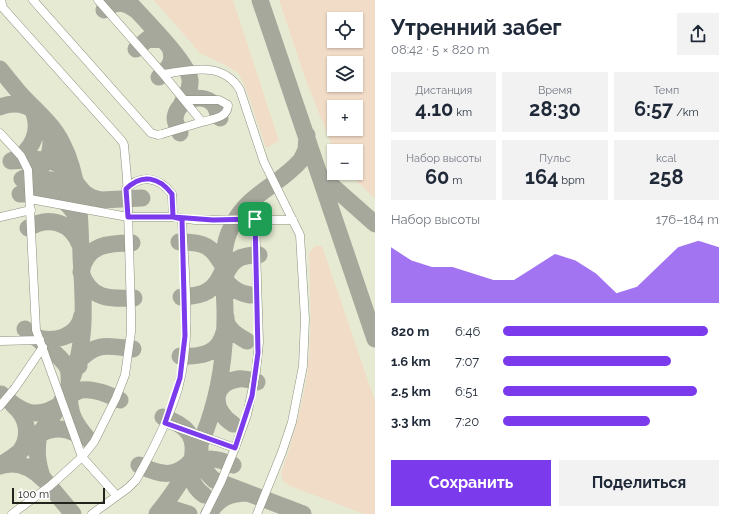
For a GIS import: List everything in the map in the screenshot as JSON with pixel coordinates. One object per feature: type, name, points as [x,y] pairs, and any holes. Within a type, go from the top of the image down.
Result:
[{"type":"lane","points":[[1,0],[3,8],[122,141],[125,149],[131,332],[125,375],[116,398],[94,442],[82,457],[50,486],[14,514]]},
{"type":"lane","points":[[33,0],[151,133],[158,135],[162,134],[224,115],[228,110],[228,105],[219,100],[185,100]]},
{"type":"lane","points":[[98,0],[163,74],[202,122]]},
{"type":"lane","points":[[163,74],[187,70],[215,71],[229,76],[235,82],[240,90],[264,162],[300,235],[302,246],[305,319],[303,366],[292,422],[282,452],[257,514]]},
{"type":"lane","points":[[0,133],[21,156],[27,166],[29,176],[36,326],[82,457],[117,496]]},
{"type":"lane","points":[[126,189],[132,184],[148,178],[158,182],[172,194],[173,217]]},
{"type":"lane","points":[[30,199],[128,217],[173,217],[182,219],[213,220],[293,220]]},
{"type":"lane","points":[[0,217],[31,210]]},
{"type":"lane","points":[[92,514],[136,480],[165,423],[180,378],[185,336],[182,219]]},
{"type":"lane","points":[[205,514],[229,464],[252,396],[258,353],[255,219]]},
{"type":"lane","points":[[0,341],[42,344]]},
{"type":"lane","points":[[0,406],[15,388],[42,344]]},
{"type":"lane","points":[[165,423],[235,448]]},
{"type":"shaded area","points":[[0,0],[375,0],[375,514],[0,514]]},
{"type":"shaded area","points":[[154,0],[233,0],[279,141],[266,148],[246,89],[239,74],[229,67],[200,53]]},
{"type":"shaded area","points":[[279,0],[375,0],[375,198],[356,180],[363,180],[363,144],[331,144],[328,136],[363,136],[363,100],[327,100],[327,133],[305,78]]},
{"type":"shaded area","points":[[315,246],[322,246],[375,401],[375,514],[364,514],[290,486],[283,481],[281,474],[296,425],[307,374],[311,329],[309,253]]},
{"type":"taxiway","points":[[127,0],[173,51],[188,72],[190,86],[182,103]]},
{"type":"taxiway","points":[[260,0],[375,339]]},
{"type":"taxiway","points":[[104,10],[112,5],[120,3],[136,10]]},
{"type":"taxiway","points":[[136,49],[149,38],[163,40]]},
{"type":"taxiway","points":[[159,77],[170,64],[172,57],[170,48]]},
{"type":"taxiway","points":[[0,69],[23,97],[45,119],[59,137],[68,156],[76,184],[78,198],[83,306],[81,344],[76,365],[60,404],[34,439],[18,453],[0,465]]},
{"type":"taxiway","points":[[180,133],[175,120],[177,111],[181,106],[192,99],[198,98],[210,101],[215,106],[220,118]]},
{"type":"taxiway","points":[[0,107],[18,104],[36,111]]},
{"type":"taxiway","points":[[11,161],[25,152],[34,139],[36,123],[31,107]]},
{"type":"taxiway","points":[[22,179],[38,170],[48,158],[51,143],[49,125]]},
{"type":"taxiway","points":[[157,514],[187,470],[199,447],[216,397],[224,345],[225,307],[223,260],[227,237],[232,226],[246,205],[283,177],[301,160],[306,150],[307,135]]},
{"type":"taxiway","points":[[11,161],[36,159],[51,161],[60,165],[66,170],[85,193],[92,198],[101,200]]},
{"type":"taxiway","points":[[320,175],[375,224]]},
{"type":"taxiway","points":[[23,179],[48,179],[55,181],[66,188],[72,194],[77,203]]},
{"type":"taxiway","points":[[20,194],[47,194],[61,199],[73,210],[78,219]]},
{"type":"taxiway","points":[[91,204],[101,200],[142,198]]},
{"type":"taxiway","points":[[28,228],[43,222],[58,223],[71,231],[80,245]]},
{"type":"taxiway","points":[[179,242],[195,243],[206,246],[220,260],[224,268],[217,282],[208,291],[197,295],[181,297]]},
{"type":"taxiway","points":[[132,243],[100,247],[88,256],[81,272],[85,281],[95,293],[109,298],[134,298]]},
{"type":"taxiway","points":[[250,295],[235,290],[224,278],[230,266],[237,259],[259,255]]},
{"type":"taxiway","points":[[35,337],[42,339],[57,339],[64,337],[76,329],[80,323],[82,315]]},
{"type":"taxiway","points":[[226,317],[226,321],[230,328],[247,341]]},
{"type":"taxiway","points":[[25,329],[55,353],[68,369],[71,412],[76,423],[89,440]]},
{"type":"taxiway","points":[[180,356],[201,355],[213,350],[218,346],[224,332]]},
{"type":"taxiway","points":[[79,366],[78,362],[85,355],[103,346],[133,349]]},
{"type":"taxiway","points":[[233,424],[221,413],[218,406],[218,392],[222,386],[238,379],[257,382]]},
{"type":"taxiway","points":[[1,394],[22,410],[36,413],[52,409],[81,390],[96,391],[120,400]]},
{"type":"taxiway","points":[[13,405],[22,415],[26,426],[26,438],[21,450]]},
{"type":"taxiway","points":[[139,465],[161,473],[174,473],[186,466],[192,460],[193,444],[188,432],[178,424],[163,417]]},
{"type":"taxiway","points":[[43,479],[39,468],[38,457],[39,434],[46,431],[63,429],[74,432],[86,438]]},
{"type":"taxiway","points":[[200,447],[202,465],[214,480],[303,514]]},
{"type":"taxiway","points":[[204,495],[197,489],[193,482],[191,466],[207,459],[222,461],[233,465]]},
{"type":"taxiway","points":[[0,466],[6,464],[18,464],[29,468],[43,479]]},
{"type":"taxiway","points":[[37,471],[73,514]]},
{"type":"taxiway","points":[[209,514],[216,504],[230,495],[248,493]]},
{"type":"taxiway","points":[[159,514],[173,509],[189,514]]},
{"type":"route","points":[[255,219],[195,220],[173,217],[128,217],[126,189],[135,181],[148,178],[158,182],[172,194],[174,204],[173,217],[182,219],[186,318],[185,336],[178,389],[165,423],[235,448],[252,396],[259,342],[255,219]]}]
